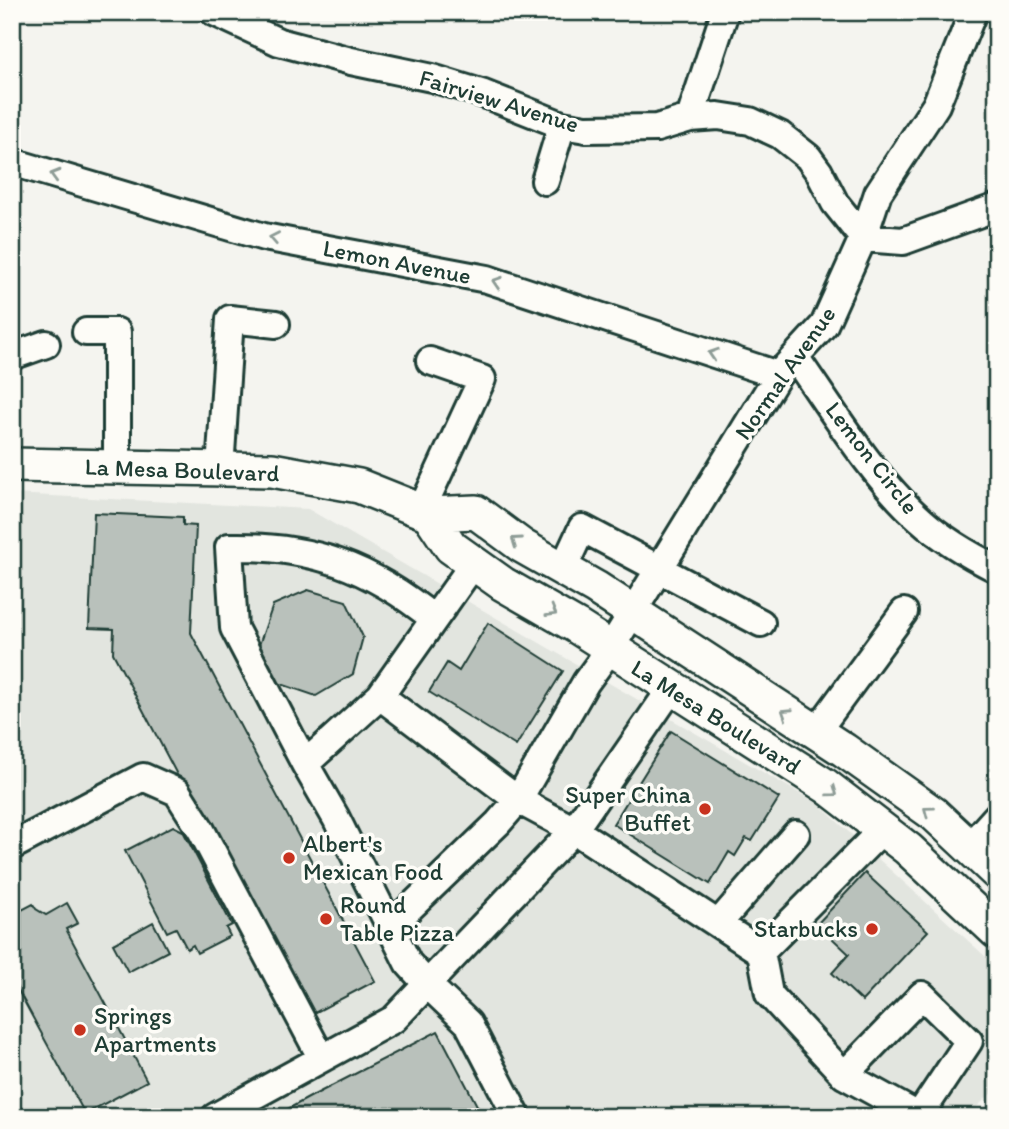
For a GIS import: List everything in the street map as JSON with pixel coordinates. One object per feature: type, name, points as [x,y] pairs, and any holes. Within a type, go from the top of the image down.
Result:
[{"type":"main road","name":"La Mesa Boulevard","points":[[12,465],[272,470],[359,486],[425,512],[476,512],[522,546],[633,612],[816,732],[933,814],[997,873]]},
{"type":"main road","name":"La Mesa Boulevard","points":[[425,512],[451,547],[503,584],[576,626],[825,786],[908,849],[997,932]]},
{"type":"street","name":"Fairview Avenue","points":[[214,12],[279,43],[432,78],[484,94],[562,125],[586,129],[657,128],[690,118],[718,116],[757,123],[780,135],[808,157],[824,179],[835,203],[863,238]]},
{"type":"street","points":[[690,118],[724,12]]},
{"type":"street","name":"Normal Avenue","points":[[389,928],[498,823],[518,800],[586,682],[610,649],[786,366],[824,325],[863,238],[878,193],[936,105],[973,12]]},
{"type":"street","points":[[545,181],[562,125]]},
{"type":"street","name":"Lemon Avenue","points":[[12,162],[264,237],[487,279],[786,366]]},
{"type":"street","points":[[863,238],[902,241],[997,207]]},
{"type":"street","points":[[220,469],[230,319],[276,324]]},
{"type":"street","points":[[86,332],[117,332],[117,467]]},
{"type":"street","points":[[12,356],[46,344]]},
{"type":"street","points":[[425,512],[482,379],[430,361]]},
{"type":"street","name":"Lemon Circle","points":[[786,366],[897,497],[919,519],[944,538],[997,569]]},
{"type":"street","points":[[563,569],[582,528],[761,623]]},
{"type":"street","points":[[434,619],[383,582],[331,559],[281,548],[229,547],[234,628],[336,818],[408,963],[468,1023],[516,1117]]},
{"type":"street","points":[[305,764],[380,696],[474,563]]},
{"type":"street","points":[[816,732],[904,612]]},
{"type":"street","points":[[215,1117],[394,1019],[574,830],[671,689]]},
{"type":"street","points":[[380,696],[518,800],[574,830],[761,952],[769,994],[844,1075],[912,1115],[970,1041],[922,995],[844,1075]]},
{"type":"street","points":[[12,846],[143,777],[177,792],[201,830],[321,1057]]},
{"type":"street","points":[[969,847],[997,816]]},
{"type":"street","points":[[761,952],[883,830]]},
{"type":"street","points":[[718,924],[796,834]]},
{"type":"shaded area","points":[[12,494],[308,509],[818,804],[997,967],[997,1088],[966,1117],[12,1117]]},
{"type":"building","points":[[94,513],[183,517],[183,525],[196,526],[191,633],[375,981],[305,1018],[113,653],[114,629],[89,628]]},
{"type":"building","points":[[308,590],[346,601],[363,637],[353,674],[316,696],[278,683],[258,648],[273,605]]},
{"type":"building","points":[[488,623],[563,671],[516,746],[429,692],[447,663],[459,671]]},
{"type":"building","points":[[671,731],[779,798],[752,841],[746,838],[735,856],[729,852],[710,884],[613,824]]},
{"type":"building","points":[[173,826],[183,831],[232,925],[226,928],[230,936],[197,953],[193,945],[187,949],[176,928],[167,932],[125,851]]},
{"type":"building","points":[[865,873],[928,931],[862,1001],[832,973],[849,954],[817,924]]},
{"type":"building","name":"Springs Apartments","points":[[67,903],[78,923],[66,929],[147,1081],[85,1114],[12,979],[12,915],[33,904],[46,915]]},
{"type":"building","points":[[153,922],[168,951],[128,972],[113,944]]},
{"type":"building","points":[[438,1031],[483,1117],[273,1117],[312,1096]]},
{"type":"place","name":"Super China Buffet","points":[[705,809]]},
{"type":"place","name":"Albert's Mexican Food","points":[[289,858]]},
{"type":"place","name":"Round Table Pizza","points":[[326,919]]},
{"type":"place","name":"Starbucks","points":[[872,929]]},
{"type":"place","name":"Springs Apartments","points":[[80,1030]]}]
